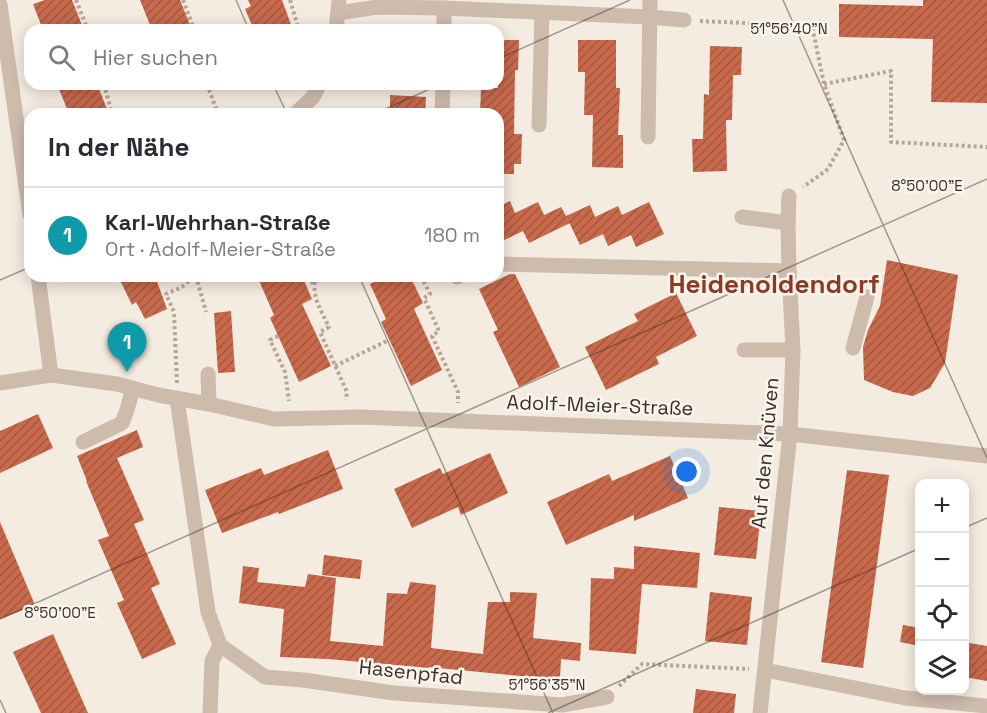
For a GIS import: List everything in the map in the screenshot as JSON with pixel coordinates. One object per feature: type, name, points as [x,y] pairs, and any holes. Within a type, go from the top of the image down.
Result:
[{"type":"street","points":[[648,137],[650,0]]},
{"type":"street","points":[[0,5],[1,29],[24,154]]},
{"type":"street","points":[[337,24],[339,6],[444,8],[684,20]]},
{"type":"street","points":[[444,8],[444,24]]},
{"type":"street","points":[[539,125],[542,12]]},
{"type":"street","points":[[301,108],[317,90]]},
{"type":"street","points":[[442,108],[443,90]]},
{"type":"street","name":"Auf den Knüven","points":[[760,713],[790,434],[793,350],[789,271],[789,196]]},
{"type":"street","points":[[742,217],[788,224]]},
{"type":"street","points":[[504,264],[789,271]]},
{"type":"street","points":[[39,282],[51,375]]},
{"type":"street","points":[[853,348],[867,297]]},
{"type":"street","points":[[744,350],[793,350]]},
{"type":"street","points":[[208,374],[209,404]]},
{"type":"street","name":"Adolf-Meier-Straße","points":[[0,383],[51,375],[117,384],[274,419],[346,417],[790,434],[987,456]]},
{"type":"street","points":[[83,442],[122,423],[128,410],[133,388]]},
{"type":"street","points":[[177,399],[208,612],[220,645],[212,661],[210,713]]},
{"type":"street","name":"Hasenpfad","points":[[220,645],[265,677],[394,693],[562,705],[607,697]]},
{"type":"street","points":[[765,670],[905,698],[987,706]]},
{"type":"path","points":[[76,0],[86,24]]},
{"type":"path","points":[[183,0],[192,24]]},
{"type":"path","points":[[290,0],[297,24]]},
{"type":"path","points":[[684,20],[812,26],[824,84],[844,140],[828,169],[789,196]]},
{"type":"path","points":[[824,84],[891,70],[891,142],[987,147]]},
{"type":"path","points":[[106,90],[110,108]]},
{"type":"path","points":[[209,90],[216,108]]},
{"type":"path","points":[[177,374],[174,312],[166,294],[188,282]]},
{"type":"path","points":[[197,282],[206,312]]},
{"type":"path","points":[[311,282],[328,327],[318,333],[347,392],[346,417]]},
{"type":"path","points":[[313,290],[315,282]]},
{"type":"path","points":[[424,282],[430,294],[422,298],[439,331],[430,337],[458,392],[458,421]]},
{"type":"path","points":[[278,336],[270,340],[285,372],[291,419]]},
{"type":"path","points":[[335,366],[389,340]]},
{"type":"path","points":[[607,697],[642,664],[765,670]]},
{"type":"building","points":[[45,0],[72,0],[82,24],[41,24],[33,4]]},
{"type":"building","points":[[140,0],[180,0],[190,24],[150,24]]},
{"type":"building","points":[[248,0],[282,0],[291,24],[251,24],[245,9],[251,6]]},
{"type":"building","points":[[923,0],[987,0],[987,103],[931,102],[933,39],[839,37],[839,4],[923,6]]},
{"type":"building","points":[[504,40],[519,40],[518,70],[515,70],[514,134],[522,134],[521,164],[514,164],[514,174],[504,174],[504,108],[480,108],[481,90],[504,90]]},
{"type":"building","points":[[578,40],[616,40],[616,88],[620,88],[618,135],[623,135],[623,168],[592,167],[593,115],[584,115],[585,72],[578,72]]},
{"type":"building","points":[[710,46],[742,47],[741,75],[733,75],[732,120],[726,120],[727,171],[693,172],[692,139],[703,139],[704,94],[709,95]]},
{"type":"building","points":[[59,90],[99,90],[107,108],[67,108]]},
{"type":"building","points":[[390,95],[426,97],[425,108],[390,108]]},
{"type":"building","points":[[510,201],[515,213],[538,202],[544,215],[561,207],[570,223],[529,243],[523,231],[504,240],[504,204]]},
{"type":"building","points":[[649,202],[664,234],[636,247],[631,235],[608,246],[603,234],[580,245],[566,216],[590,205],[595,217],[618,206],[622,215]]},
{"type":"building","points":[[887,260],[958,275],[945,363],[930,388],[913,396],[893,392],[864,380],[863,347],[868,330],[880,306]]},
{"type":"building","points":[[515,274],[560,367],[519,387],[493,332],[498,330],[479,289],[493,282],[504,282],[504,277]]},
{"type":"building","points":[[121,282],[157,282],[167,309],[145,319],[136,302],[132,305]]},
{"type":"building","points":[[260,282],[305,282],[312,299],[302,304],[331,366],[299,382],[270,318],[274,315]]},
{"type":"building","points":[[413,282],[423,303],[414,309],[442,370],[411,386],[381,322],[386,319],[370,284]]},
{"type":"building","points":[[676,293],[697,336],[656,357],[659,364],[606,390],[585,347],[638,321],[634,314]]},
{"type":"building","points":[[231,311],[235,372],[218,373],[214,313]]},
{"type":"building","points":[[38,414],[53,448],[0,473],[0,431]]},
{"type":"building","points":[[137,430],[143,447],[117,458],[144,520],[134,524],[160,584],[151,588],[176,644],[142,659],[117,603],[124,600],[98,540],[109,536],[77,456]]},
{"type":"building","points":[[328,450],[343,489],[222,533],[205,490],[261,468],[264,475]]},
{"type":"building","points":[[490,453],[508,493],[461,515],[458,507],[412,528],[394,489],[440,468],[443,474]]},
{"type":"building","points":[[670,456],[688,498],[634,521],[634,515],[566,545],[547,502],[609,474],[612,481]]},
{"type":"building","points":[[847,470],[889,475],[863,668],[821,662]]},
{"type":"building","points":[[719,507],[761,511],[756,559],[714,555]]},
{"type":"building","points":[[0,522],[35,605],[0,619]]},
{"type":"building","points":[[634,546],[700,553],[697,588],[642,584],[636,654],[589,650],[591,578],[614,579],[614,567],[634,569]]},
{"type":"building","points":[[324,555],[362,560],[360,579],[322,575]]},
{"type":"building","points":[[243,566],[259,568],[257,582],[305,587],[308,574],[336,578],[330,641],[383,646],[387,593],[407,594],[410,582],[436,585],[431,648],[483,654],[488,602],[510,602],[510,592],[537,593],[533,638],[581,643],[580,661],[561,659],[560,678],[280,657],[284,609],[239,603]]},
{"type":"building","points":[[710,592],[752,597],[747,645],[705,641]]},
{"type":"building","points":[[903,625],[915,627],[915,645],[900,642]]},
{"type":"building","points":[[53,634],[88,713],[41,713],[13,652]]},
{"type":"building","points":[[969,643],[987,646],[987,681],[969,678]]},
{"type":"building","points":[[696,689],[736,694],[734,713],[693,713]]},
{"type":"place","name":"Karl-Wehrhan-Straße","points":[[127,372]]},
{"type":"district","name":"Heidenoldendorf","points":[[774,284]]}]
